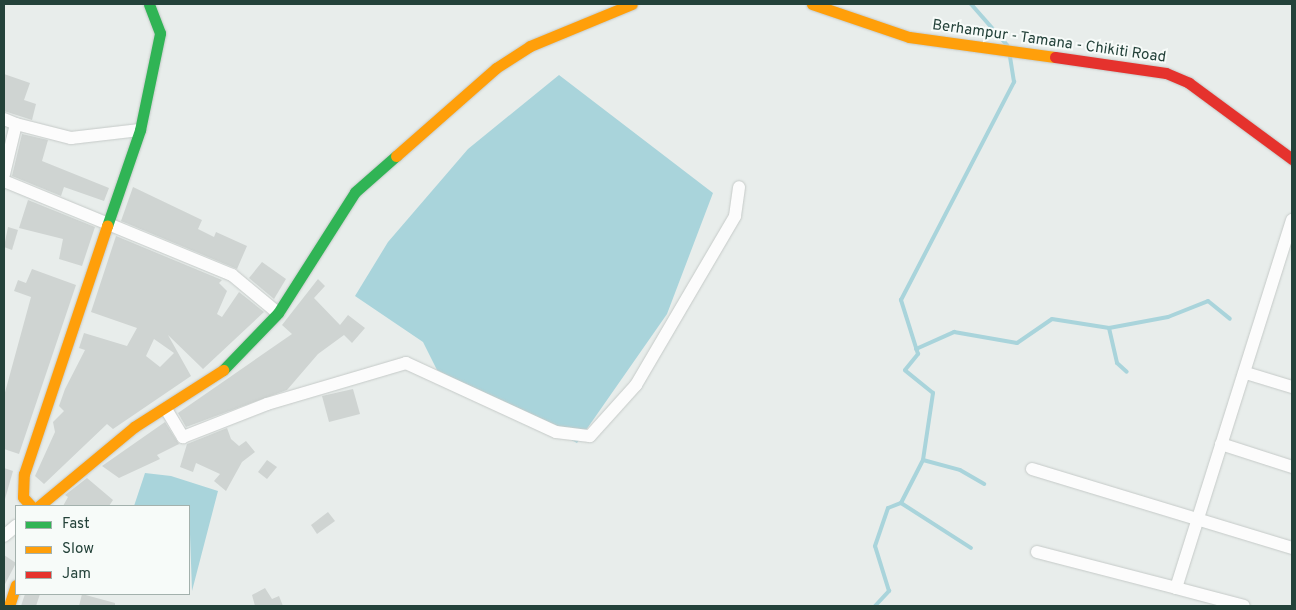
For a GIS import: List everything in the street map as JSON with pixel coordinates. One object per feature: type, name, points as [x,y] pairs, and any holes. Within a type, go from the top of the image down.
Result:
[{"type":"main road","points":[[30,505],[23,497],[24,474],[140,130],[160,33],[149,4]]},
{"type":"main road","points":[[40,505],[57,487],[134,427],[166,409],[230,365],[278,313],[355,192],[496,68],[530,46],[632,4]]},
{"type":"main road","name":"Berhampur - Tamana - Chikiti Road","points":[[812,4],[909,37],[998,51],[1166,73],[1189,83],[1292,158]]},
{"type":"main road","points":[[9,606],[15,588]]},
{"type":"street","points":[[4,119],[16,124],[71,138],[140,130]]},
{"type":"street","points":[[4,174],[16,124]]},
{"type":"street","points":[[4,181],[110,221],[232,275],[278,313]]},
{"type":"street","points":[[166,409],[184,437],[267,404],[406,363],[556,432],[590,436],[636,385],[735,216],[739,187]]},
{"type":"street","points":[[1176,588],[1221,444],[1246,373],[1260,315],[1292,220]]},
{"type":"street","points":[[1246,373],[1292,387]]},
{"type":"street","points":[[1221,444],[1292,467]]},
{"type":"street","points":[[1032,470],[1199,518],[1292,548]]},
{"type":"street","points":[[4,536],[15,527]]},
{"type":"street","points":[[1037,552],[1244,606]]},
{"type":"water","points":[[559,75],[713,193],[667,314],[577,443],[437,370],[423,342],[355,296],[388,242],[468,149]]},
{"type":"water","points":[[145,473],[171,476],[218,491],[192,591],[190,505],[134,505]]},
{"type":"building","points":[[4,74],[30,83],[24,100],[36,104],[32,120],[4,111]]},
{"type":"building","points":[[22,134],[48,140],[42,161],[109,188],[104,201],[64,187],[61,196],[12,176]]},
{"type":"building","points":[[133,187],[202,220],[198,229],[214,237],[216,232],[247,246],[237,269],[121,221]]},
{"type":"building","points":[[28,200],[95,227],[82,266],[59,259],[63,239],[19,228]]},
{"type":"building","points":[[8,227],[18,230],[12,250],[4,247]]},
{"type":"building","points":[[116,236],[222,280],[219,283],[227,291],[217,314],[222,317],[239,292],[264,312],[203,369],[168,335],[191,376],[113,429],[107,424],[44,484],[35,476],[55,432],[53,422],[64,411],[59,406],[65,389],[85,350],[79,348],[84,333],[127,346],[137,328],[91,312]],"holes":[[[154,339],[174,353],[160,367],[146,356]]]},
{"type":"building","points":[[262,262],[286,279],[274,299],[249,278]]},
{"type":"building","points":[[32,269],[76,285],[19,454],[4,449],[4,396],[31,297],[14,291],[18,280],[26,283]]},
{"type":"building","points":[[318,279],[325,286],[314,298],[340,325],[348,315],[365,328],[352,343],[344,335],[318,354],[287,390],[186,427],[178,413],[292,334],[282,325]]},
{"type":"building","points":[[353,389],[360,414],[329,422],[322,396]]},
{"type":"building","points":[[165,422],[179,444],[157,455],[160,459],[119,478],[102,466]]},
{"type":"building","points":[[227,428],[231,439],[239,446],[246,441],[255,452],[242,462],[226,491],[214,481],[220,474],[196,463],[193,472],[180,467],[187,444]]},
{"type":"building","points":[[267,460],[277,467],[267,479],[258,472]]},
{"type":"building","points":[[4,468],[13,471],[5,499],[4,498]]},
{"type":"building","points":[[87,478],[113,500],[110,505],[64,505],[68,497],[65,495]]},
{"type":"building","points":[[328,512],[335,521],[317,534],[311,525]]},
{"type":"building","points":[[4,555],[15,562],[15,565],[4,586]]},
{"type":"building","points":[[265,588],[272,599],[279,596],[283,606],[255,606],[252,595]]},
{"type":"building","points":[[25,595],[40,595],[36,606],[21,606]]},
{"type":"building","points":[[82,595],[115,603],[115,606],[79,606]]},
{"type":"waterway","points":[[971,4],[1007,45]]},
{"type":"waterway","points":[[875,606],[889,591],[875,546],[888,508],[901,503],[923,460],[933,393],[905,370],[918,354],[901,300],[1014,82],[1010,56]]},
{"type":"waterway","points":[[1109,328],[1168,317],[1208,301],[1230,319]]},
{"type":"waterway","points":[[916,349],[954,332],[1017,343],[1052,319],[1109,328],[1117,363],[1127,372]]},
{"type":"waterway","points":[[923,460],[960,470],[984,484]]},
{"type":"waterway","points":[[901,503],[971,548]]},
{"type":"traffic: fast","points":[[107,226],[140,130],[160,33],[149,4]]},
{"type":"traffic: fast","points":[[223,370],[278,313],[355,192],[396,156]]},
{"type":"traffic: slow","points":[[396,156],[496,68],[530,46],[632,4]]},
{"type":"traffic: slow","points":[[812,4],[909,37],[1055,57]]},
{"type":"traffic: slow","points":[[30,505],[23,497],[24,474],[107,226]]},
{"type":"traffic: slow","points":[[40,505],[134,427],[223,370]]},
{"type":"traffic: slow","points":[[9,606],[15,588]]},
{"type":"traffic: jam","points":[[1055,57],[1166,73],[1189,83],[1292,159]]}]
